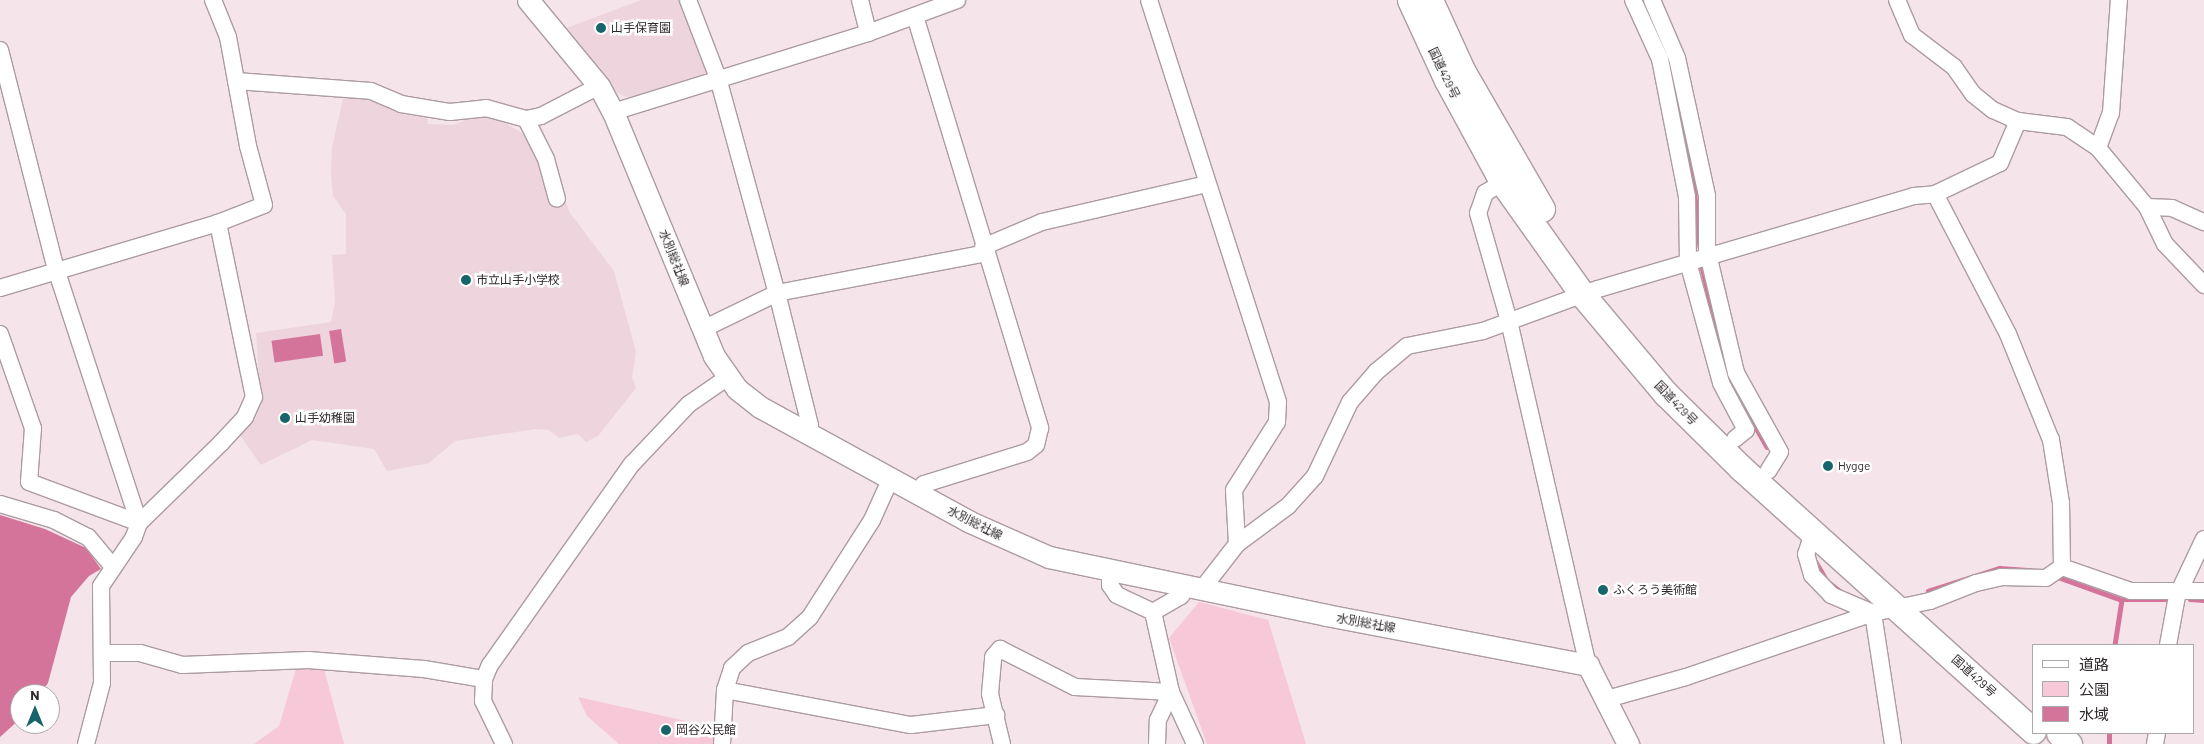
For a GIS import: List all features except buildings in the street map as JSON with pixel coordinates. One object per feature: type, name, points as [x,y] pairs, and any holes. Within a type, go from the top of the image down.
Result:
[{"type":"highway","name":"国道429号","points":[[1410,0],[1447,80],[1511,178],[1590,291],[1666,394],[1813,532],[2032,707]]},
{"type":"highway","name":"国道429号","points":[[1430,0],[1511,178]]},
{"type":"highway","name":"国道429号","points":[[1590,291],[1735,439],[1907,606],[2032,731]]},
{"type":"highway","name":"国道429号","points":[[2035,734],[2044,744]]},
{"type":"highway","points":[[2060,734],[2069,744]]},
{"type":"main road","name":"水別総社線","points":[[528,0],[599,86],[613,112],[703,329],[728,378],[760,407],[917,492],[1026,548],[1110,571],[1588,664]]},
{"type":"main road","points":[[1588,664],[1628,744]]},
{"type":"street","points":[[0,288],[56,269],[108,258],[218,223],[264,205],[228,37],[213,0]]},
{"type":"street","points":[[688,0],[718,78],[778,293],[810,425],[808,432]]},
{"type":"street","points":[[860,0],[868,33]]},
{"type":"street","points":[[613,112],[868,33],[957,0]]},
{"type":"street","points":[[1149,0],[1279,411],[1277,422],[1234,490],[1237,544]]},
{"type":"street","points":[[1633,0],[1660,59],[1699,258],[1721,383],[1746,430],[1735,439]]},
{"type":"street","points":[[1652,0],[1677,58],[1707,196],[1699,258],[1736,373],[1780,452],[1768,471]]},
{"type":"street","points":[[1896,0],[1912,34],[1954,67],[1973,94],[1993,110],[2018,121],[2067,127],[2098,148],[2147,208],[2165,244],[2204,285]]},
{"type":"street","points":[[2098,148],[2111,113],[2119,0]]},
{"type":"street","points":[[915,16],[984,250],[1040,428],[1039,438],[1027,452],[924,484],[917,492]]},
{"type":"street","points":[[0,50],[56,269],[138,523]]},
{"type":"street","points":[[236,81],[371,91],[401,104],[450,112],[486,108],[526,119],[558,108],[599,86]]},
{"type":"street","points":[[526,119],[546,159],[557,199]]},
{"type":"street","points":[[1153,612],[1195,587],[1237,544],[1288,506],[1315,476],[1350,402],[1399,351],[1483,331],[1590,291],[1699,258],[1914,196],[1935,194],[2000,163],[2018,121]]},
{"type":"street","points":[[1511,178],[1486,194],[1478,205],[1509,321],[1588,664]]},
{"type":"street","points":[[703,329],[778,293],[984,250],[1042,222],[1207,184]]},
{"type":"street","points":[[1935,194],[2008,334],[2051,440],[2061,503],[2055,572]]},
{"type":"street","points":[[2147,208],[2172,208],[2204,222]]},
{"type":"street","points":[[86,744],[102,683],[104,653],[99,596],[113,566],[138,523],[221,443],[245,417],[254,397],[218,223]]},
{"type":"street","points":[[0,334],[33,428],[29,482],[138,523]]},
{"type":"street","points":[[504,744],[488,716],[484,678],[527,609],[632,464],[689,404],[728,378]]},
{"type":"street","points":[[722,744],[724,690],[738,661],[788,637],[810,617],[872,520],[891,478]]},
{"type":"street","points":[[0,504],[54,520],[88,537],[113,566]]},
{"type":"street","points":[[1813,532],[1806,554],[1812,575],[1831,595],[1873,613]]},
{"type":"street","points":[[2168,644],[2178,597],[2204,539]]},
{"type":"street","points":[[1110,571],[1110,585],[1117,595],[1153,612]]},
{"type":"street","points":[[1607,699],[1686,677],[1873,613],[1907,606],[1992,579],[2055,572],[2131,591],[2178,597],[2204,591]]},
{"type":"street","points":[[1153,612],[1171,692],[1195,744]]},
{"type":"street","points":[[1873,613],[1893,744]]},
{"type":"street","points":[[1002,744],[990,694],[993,657],[1000,649],[1076,687],[1171,692]]},
{"type":"street","points":[[104,653],[140,653],[182,665],[308,660],[424,669],[484,678]]},
{"type":"street","points":[[724,690],[911,725],[996,716]]},
{"type":"street","points":[[1157,744],[1158,720],[1171,692]]},
{"type":"shaded area","points":[[641,0],[683,0],[709,68],[704,74],[629,98],[612,91],[561,30]]},
{"type":"shaded area","points":[[344,95],[384,104],[397,113],[427,118],[428,124],[454,125],[471,117],[495,117],[529,137],[551,201],[565,200],[570,213],[614,271],[636,352],[632,377],[636,388],[598,436],[586,442],[578,434],[559,438],[549,430],[536,429],[455,441],[429,463],[387,471],[374,449],[312,440],[261,465],[239,434],[255,405],[261,405],[256,333],[331,322],[335,301],[332,255],[346,254],[346,214],[333,196],[331,173],[332,147]]},
{"type":"green space","points":[[1199,602],[1268,620],[1306,744],[1207,744],[1169,638]]},
{"type":"green space","points":[[296,669],[324,669],[344,744],[254,744],[279,726]]},
{"type":"green space","points":[[578,697],[713,727],[713,744],[619,744],[587,716]]},
{"type":"water","points":[[341,329],[346,362],[334,363],[329,331]]},
{"type":"water","points":[[320,334],[323,356],[275,363],[271,341]]},
{"type":"water","points":[[0,515],[45,529],[86,548],[101,569],[89,576],[71,597],[47,684],[10,684],[10,728],[0,737]]},
{"type":"waterway","points":[[1668,60],[1693,176],[1700,247]]},
{"type":"waterway","points":[[1701,262],[1728,378],[1767,447]]},
{"type":"waterway","points":[[1816,562],[1827,581],[1841,592]]},
{"type":"waterway","points":[[1928,591],[1999,568],[2031,570]]},
{"type":"waterway","points":[[2055,576],[2122,600],[2115,644]]},
{"type":"waterway","points":[[2190,599],[2204,600]]},
{"type":"waterway","points":[[2122,600],[2173,600]]},
{"type":"waterway","points":[[2109,734],[2109,744]]},
{"type":"place","name":"山手保育園","points":[[601,28]]},
{"type":"place","name":"市立山手小学校","points":[[466,280]]},
{"type":"place","name":"山手幼稚園","points":[[285,418]]},
{"type":"place","name":"Hygge","points":[[1828,466]]},
{"type":"place","name":"ふくろう美術館","points":[[1603,590]]},
{"type":"place","name":"岡谷公民館","points":[[666,730]]}]
